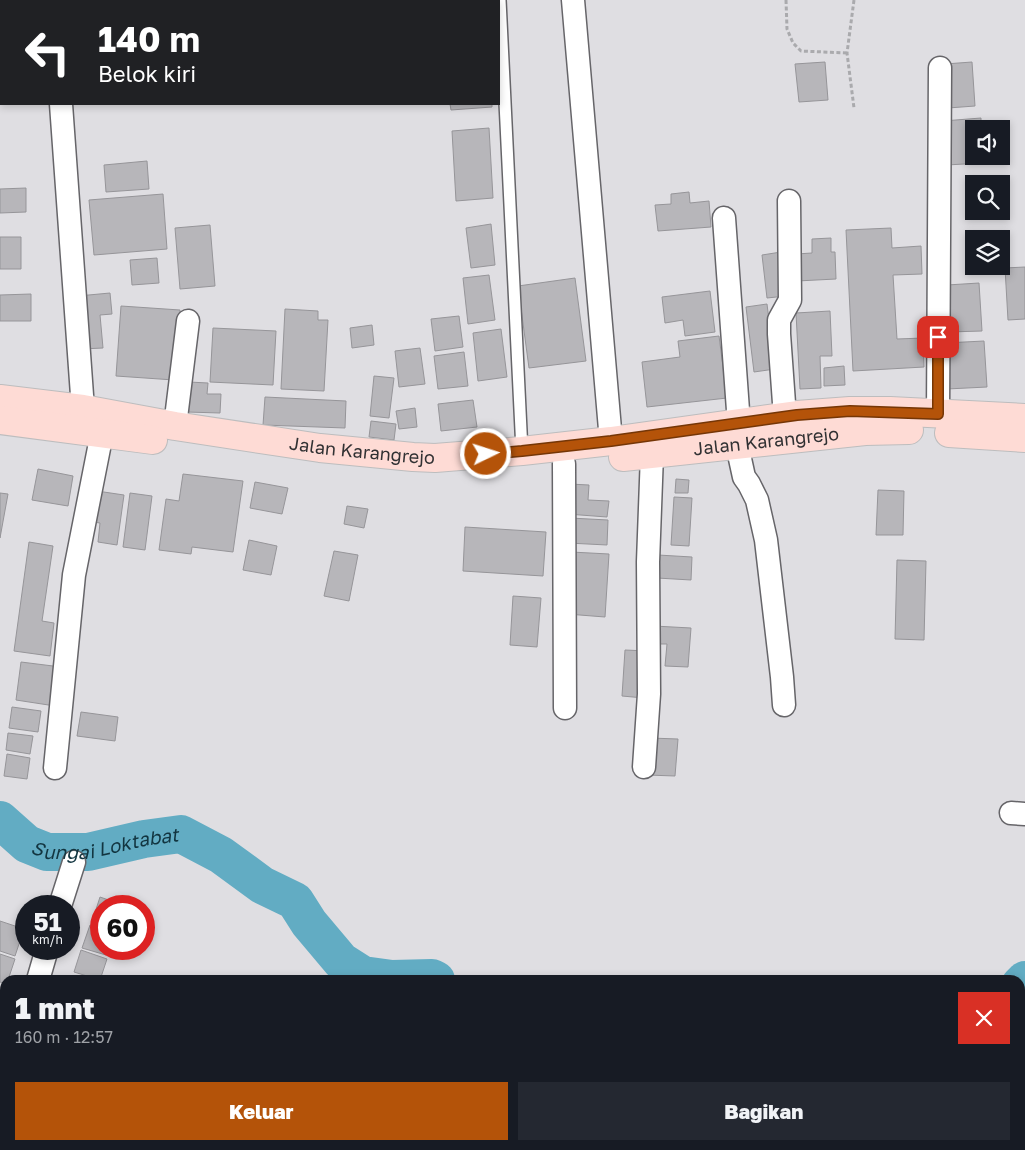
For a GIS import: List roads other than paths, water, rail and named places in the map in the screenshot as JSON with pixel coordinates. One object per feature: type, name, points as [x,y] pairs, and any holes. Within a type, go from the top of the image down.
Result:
[{"type":"main road","name":"Jalan Karangrejo","points":[[0,399],[83,409],[175,426],[320,448],[413,458],[522,451],[611,441],[738,434],[888,430],[1025,438]]},
{"type":"main road","name":"Jalan Karangrejo","points":[[0,420],[400,471],[522,468],[652,454],[738,434],[785,417],[850,411],[1025,418]]},
{"type":"street","points":[[574,0],[611,441]]},
{"type":"street","points":[[938,414],[940,68]]},
{"type":"street","points":[[61,105],[83,409]]},
{"type":"street","points":[[785,417],[779,334],[780,320],[790,300],[789,200]]},
{"type":"street","points":[[724,218],[738,434],[744,477],[757,500],[766,540],[784,705]]},
{"type":"street","points":[[175,426],[188,321]]},
{"type":"street","points":[[55,768],[74,575],[102,433]]},
{"type":"street","points":[[644,767],[649,694],[648,562],[652,454]]},
{"type":"street","points":[[564,464],[565,708]]},
{"type":"street","points":[[64,895],[74,862]]},
{"type":"street","points":[[39,975],[44,960]]},
{"type":"lane","points":[[500,0],[522,451]]},
{"type":"waterway","name":"Sungai Loktabat","points":[[0,820],[27,844],[47,852],[88,852],[144,839],[181,834],[221,855],[262,885],[295,901],[309,923],[341,961],[363,975]]}]
